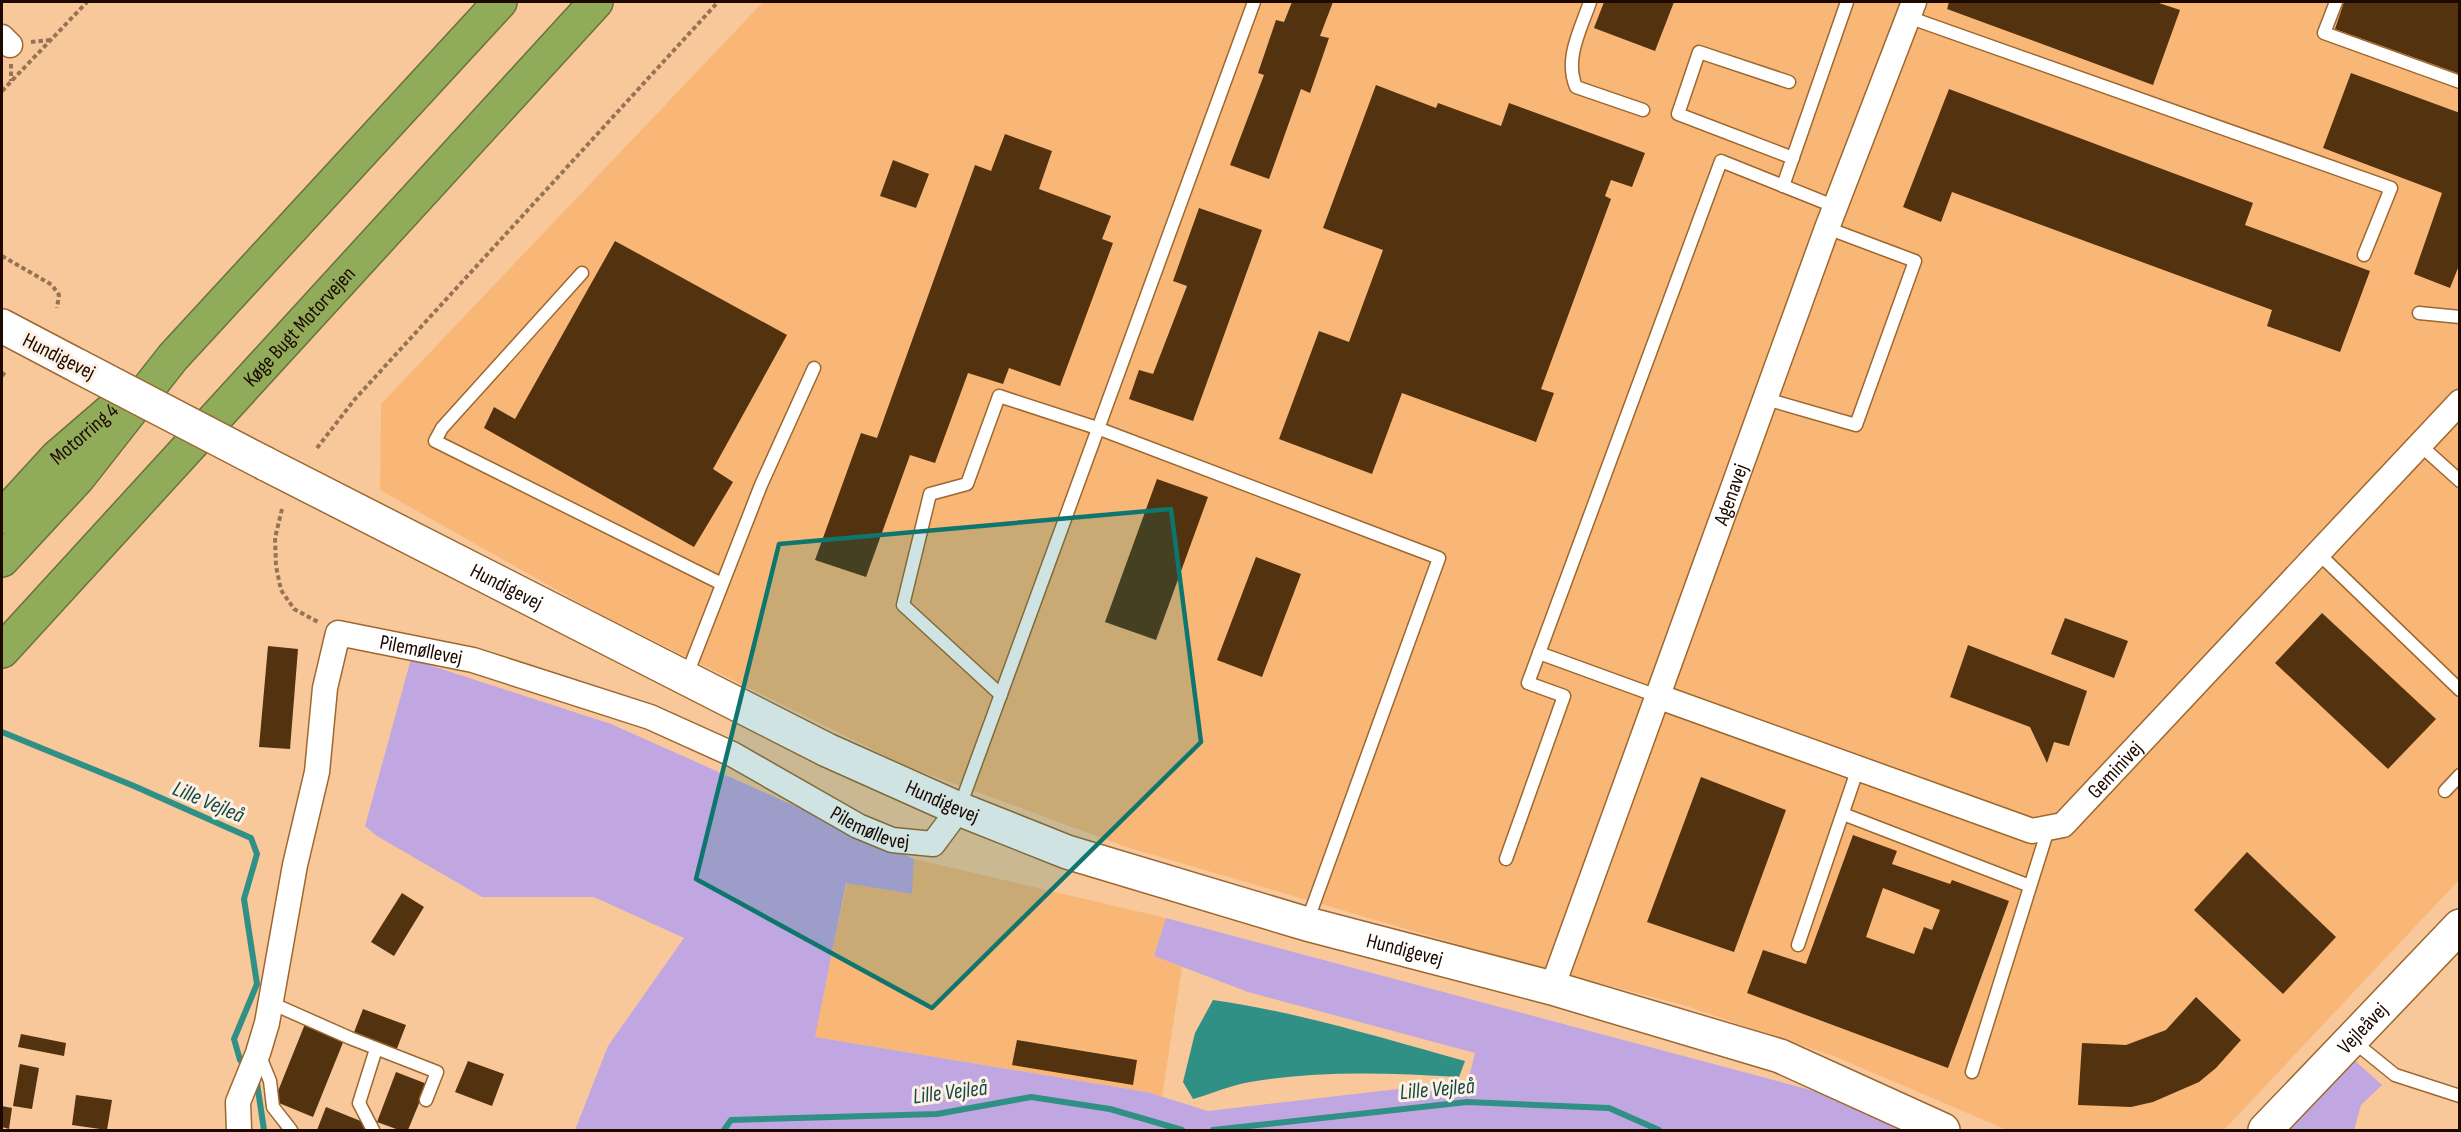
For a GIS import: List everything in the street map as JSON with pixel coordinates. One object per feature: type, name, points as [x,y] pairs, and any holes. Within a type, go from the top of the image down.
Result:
[{"type":"highway","points":[[2,560],[78,478],[173,357],[500,2]]},
{"type":"highway","name":"Køge Bugt Motorvejen","points":[[2,651],[596,2]]},
{"type":"highway","name":"Motorring 4","points":[[2,517],[57,457],[173,357]]},
{"type":"street","name":"Agenavej","points":[[1552,988],[1832,218],[1911,9]]},
{"type":"street","name":"Hundigevej","points":[[2,326],[266,464],[826,750],[959,809],[1067,852],[1306,924],[1552,988],[1780,1056],[1943,1131]]},
{"type":"street","name":"Geminivej","points":[[2046,828],[2063,825],[2460,402]]},
{"type":"street","points":[[239,1131],[238,1102],[258,1053],[271,1003],[295,865],[317,772],[325,688],[338,633]]},
{"type":"street","name":"Pilemøllevej","points":[[338,633],[473,660],[650,717],[732,754],[858,826],[892,840],[933,844],[959,809]]},
{"type":"street","points":[[1658,696],[2032,831],[2046,828]]},
{"type":"street","name":"Vejleåvej","points":[[2265,1131],[2460,926]]},
{"type":"lane","points":[[959,809],[1096,428],[1254,2]]},
{"type":"lane","points":[[1590,2],[1572,55],[1573,80],[1576,87],[1643,110]]},
{"type":"lane","points":[[1784,186],[1847,2]]},
{"type":"lane","points":[[2336,2],[2324,33],[2460,82]]},
{"type":"lane","points":[[1911,9],[2391,188],[2364,255]]},
{"type":"lane","points":[[1789,82],[1699,52],[1678,114],[1793,158]]},
{"type":"lane","points":[[1506,859],[1564,696],[1528,683],[1721,161],[1784,186],[1832,218],[1915,261],[1856,425],[1766,399]]},
{"type":"lane","points":[[582,273],[442,428],[435,441],[722,584]]},
{"type":"lane","points":[[2419,314],[2460,317]]},
{"type":"lane","points":[[686,678],[761,485],[814,368]]},
{"type":"lane","points":[[1001,695],[903,605],[930,494],[967,484],[999,396],[1096,428],[1439,558],[1306,924]]},
{"type":"lane","points":[[2420,445],[2460,482]]},
{"type":"lane","points":[[2318,553],[2460,690]]},
{"type":"lane","points":[[1539,653],[1658,696]]},
{"type":"lane","points":[[1798,945],[1858,768]]},
{"type":"lane","points":[[2445,791],[2460,775]]},
{"type":"lane","points":[[1843,814],[2030,886]]},
{"type":"lane","points":[[1972,1072],[2045,839],[2046,828]]},
{"type":"lane","points":[[271,1003],[376,1049],[437,1072],[426,1100]]},
{"type":"lane","points":[[2352,1040],[2395,1075],[2460,1096]]},
{"type":"lane","points":[[373,1131],[359,1103],[376,1049]]},
{"type":"lane","points":[[258,1053],[270,1081],[273,1107],[291,1131]]},
{"type":"path","points":[[2,91],[87,2]]},
{"type":"path","points":[[317,448],[355,399],[718,2]]},
{"type":"path","points":[[2,256],[52,285],[59,295],[57,308]]},
{"type":"path","points":[[2,376],[6,372]]},
{"type":"path","points":[[282,509],[274,538],[281,590],[294,609],[338,633]]},
{"type":"highlighted area","points":[[1171,509],[1201,742],[932,1008],[696,879],[779,544]]},
{"type":"shaded area","points":[[763,2],[2459,2],[2459,880],[2224,1130],[2007,1130],[1836,1057],[1683,1005],[1529,965],[1126,847],[904,765],[594,611],[380,490],[381,404]]},
{"type":"shaded area","points":[[411,659],[611,724],[914,859],[912,894],[846,883],[815,1037],[1147,1092],[1208,1111],[1468,1081],[1475,1053],[1248,992],[1154,956],[1166,918],[1822,1093],[1901,1130],[575,1130],[608,1046],[684,938],[594,897],[482,897],[377,836],[365,826]]},
{"type":"shaded area","points":[[914,859],[1166,918],[1154,956],[1182,967],[1162,1097],[1147,1092],[814,1037],[847,883],[911,894]]},
{"type":"shaded area","points":[[2354,1060],[2382,1085],[2361,1105],[2354,1130],[2287,1130]]},
{"type":"water","points":[[1213,1000],[1277,1011],[1465,1061],[1459,1077],[1328,1074],[1276,1078],[1243,1083],[1193,1099],[1183,1082],[1195,1033]]},
{"type":"building","points":[[1292,2],[1333,2],[1320,36],[1329,38],[1310,93],[1301,89],[1269,179],[1230,165],[1264,75],[1258,73],[1276,20],[1284,22]]},
{"type":"building","points":[[1604,2],[1674,2],[1655,51],[1594,28]]},
{"type":"building","points":[[1949,2],[2156,2],[2180,10],[2153,85],[1947,9]]},
{"type":"building","points":[[2344,2],[2460,2],[2460,74],[2335,29]]},
{"type":"building","points":[[2351,73],[2460,113],[2460,263],[2450,288],[2414,274],[2442,193],[2323,148]]},
{"type":"building","points":[[1376,85],[1436,108],[1438,103],[1501,126],[1509,103],[1645,153],[1632,187],[1611,180],[1605,196],[1611,199],[1541,389],[1554,393],[1536,442],[1402,393],[1372,474],[1279,439],[1319,331],[1349,342],[1383,250],[1323,228]]},
{"type":"building","points":[[1949,89],[2253,203],[2245,225],[2370,271],[2340,352],[2267,326],[2272,310],[1952,192],[1941,222],[1903,207]]},
{"type":"building","points":[[1005,134],[1052,151],[1039,189],[1111,216],[1102,239],[1113,243],[1060,386],[1009,368],[1003,384],[968,373],[935,463],[910,455],[866,577],[815,560],[861,433],[877,438],[975,165],[991,171]]},
{"type":"building","points":[[893,160],[929,174],[916,208],[880,196]]},
{"type":"building","points":[[1199,208],[1262,230],[1193,421],[1129,399],[1139,370],[1153,374],[1187,286],[1173,281]]},
{"type":"building","points":[[615,241],[787,335],[713,469],[733,482],[694,547],[484,428],[494,407],[515,419]]},
{"type":"building","points":[[1157,479],[1208,497],[1156,640],[1105,622]]},
{"type":"building","points":[[1256,557],[1301,574],[1262,677],[1217,660]]},
{"type":"building","points":[[2322,613],[2436,719],[2388,769],[2275,663]]},
{"type":"building","points":[[2065,618],[2128,641],[2114,678],[2051,654]]},
{"type":"building","points":[[1968,645],[2087,691],[2069,746],[2054,742],[2047,763],[2030,727],[1950,697]]},
{"type":"building","points":[[268,646],[298,649],[290,749],[259,747]]},
{"type":"building","points":[[1701,777],[1786,810],[1734,952],[1647,922]]},
{"type":"building","points":[[1853,835],[1897,851],[1892,864],[1950,884],[1952,880],[2009,901],[1948,1068],[1747,993],[1763,950],[1806,964]],"holes":[[[1883,888],[1940,910],[1932,930],[1924,927],[1914,954],[1866,937]]]},
{"type":"building","points":[[2247,852],[2336,937],[2283,994],[2194,910]]},
{"type":"building","points":[[402,893],[424,907],[394,956],[371,942]]},
{"type":"building","points":[[2196,997],[2241,1040],[2216,1068],[2199,1082],[2153,1102],[2131,1107],[2078,1105],[2082,1043],[2126,1045],[2166,1030]]},
{"type":"building","points":[[363,1009],[406,1025],[396,1051],[353,1035]]},
{"type":"building","points":[[305,1024],[344,1040],[313,1117],[274,1101]]},
{"type":"building","points":[[21,1034],[66,1043],[64,1056],[18,1047]]},
{"type":"building","points":[[1017,1040],[1137,1060],[1133,1085],[1012,1065]]},
{"type":"building","points":[[468,1061],[504,1074],[492,1106],[455,1092]]},
{"type":"building","points":[[20,1064],[39,1068],[32,1109],[13,1106]]},
{"type":"building","points":[[396,1072],[427,1084],[408,1130],[399,1130],[377,1122]]},
{"type":"building","points":[[76,1095],[112,1100],[107,1130],[72,1125]]},
{"type":"building","points":[[2,1106],[12,1108],[9,1129],[2,1127]]},
{"type":"building","points":[[326,1107],[368,1124],[366,1130],[317,1130]]},
{"type":"waterway","name":"Lille Vejleå","points":[[2,732],[134,786],[251,838],[257,854],[244,899],[257,984],[234,1039],[240,1060],[246,1068]]},
{"type":"waterway","name":"Lille Vejleå","points":[[254,1079],[257,1083],[264,1130]]},
{"type":"waterway","name":"Lille Vejleå","points":[[724,1130],[731,1120],[937,1114],[1031,1097],[1110,1109],[1182,1130]]},
{"type":"waterway","name":"Lille Vejleå","points":[[1213,1130],[1467,1102],[1609,1108],[1659,1130]]}]
